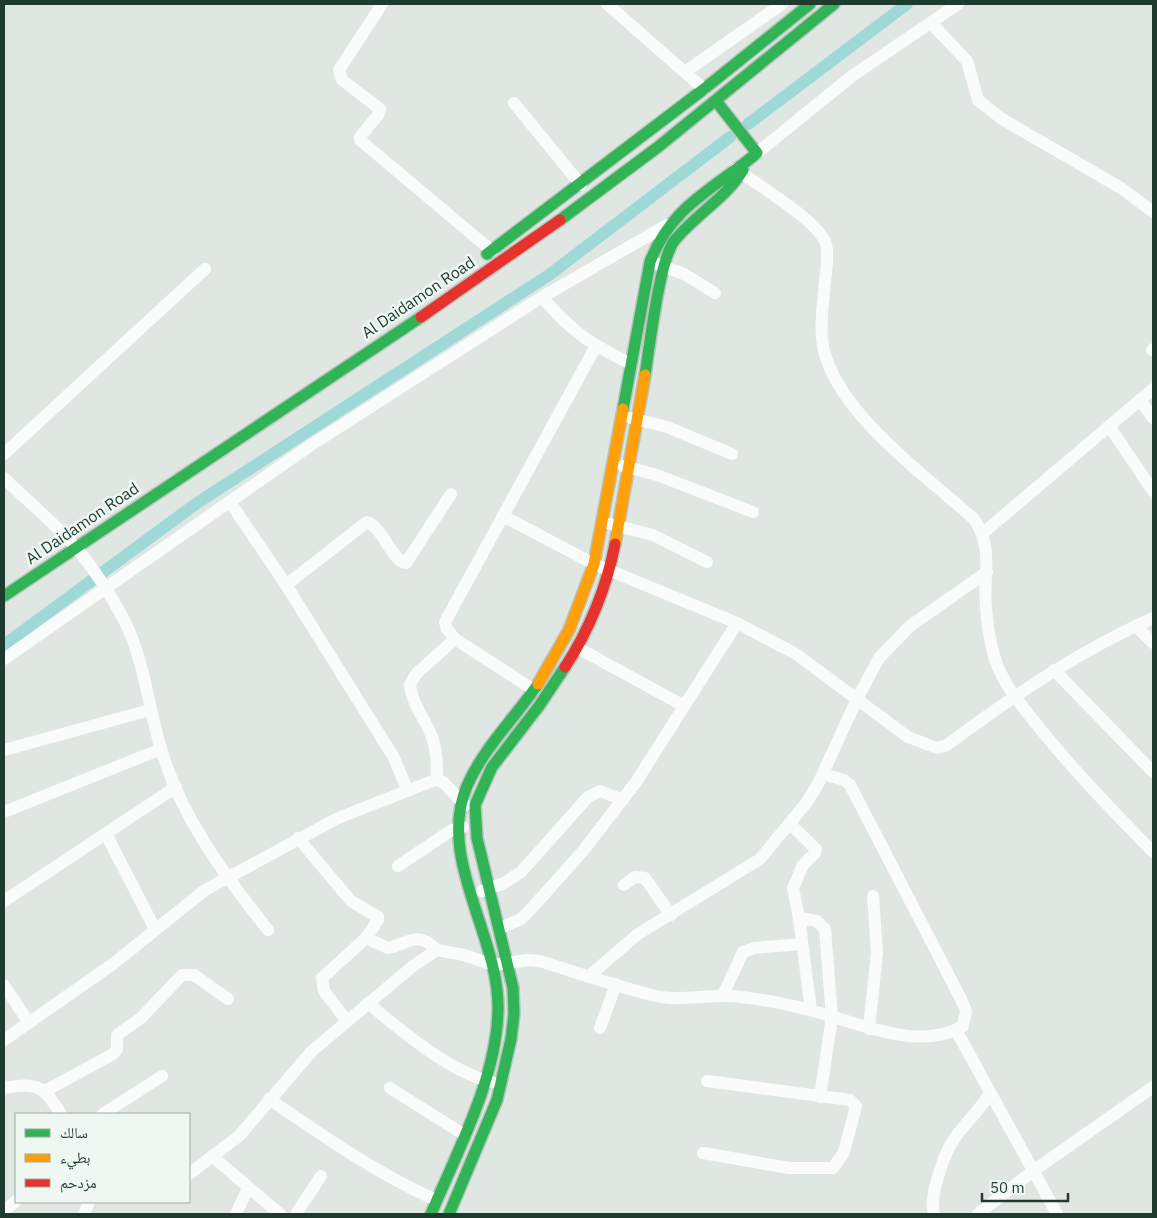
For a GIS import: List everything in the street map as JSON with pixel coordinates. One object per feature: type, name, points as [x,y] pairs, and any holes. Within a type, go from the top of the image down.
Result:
[{"type":"street","points":[[382,4],[338,70],[345,83],[380,109],[360,137],[360,140],[492,251]]},
{"type":"street","points":[[607,4],[704,89]]},
{"type":"street","points":[[685,72],[782,4]]},
{"type":"street","name":"Al Daidamon Road","points":[[477,262],[581,185],[810,4]]},
{"type":"street","name":"Al Daidamon Road","points":[[4,596],[71,544],[462,288],[600,192],[716,101],[834,4]]},
{"type":"street","points":[[431,1214],[484,1080],[494,1051],[499,1017],[498,982],[472,894],[458,827],[461,802],[483,758],[534,690],[570,631],[594,564],[631,364],[656,264],[674,240],[732,186],[741,169],[757,153],[852,76],[958,4]]},
{"type":"street","points":[[931,23],[967,61],[978,100],[986,107],[1002,119],[1121,188],[1153,212]]},
{"type":"street","points":[[716,101],[757,153]]},
{"type":"street","points":[[514,103],[581,185]]},
{"type":"street","points":[[4,659],[102,585],[230,502],[311,445],[542,297],[666,225],[716,182],[741,169]]},
{"type":"street","points":[[741,169],[808,222],[822,236],[826,244],[823,310],[824,351],[848,398],[886,442],[974,519],[983,533],[988,572],[986,608],[994,656],[1014,696],[1093,790],[1153,852]]},
{"type":"street","points":[[449,1214],[497,1100],[511,1039],[514,1014],[513,988],[475,826],[474,813],[477,798],[492,767],[540,706],[578,648],[610,571],[636,418],[656,264],[656,242],[666,225]]},
{"type":"street","points":[[656,264],[684,274],[715,293]]},
{"type":"street","points":[[4,454],[205,269]]},
{"type":"street","points":[[453,279],[462,288]]},
{"type":"street","points":[[542,297],[570,328],[596,346],[631,364]]},
{"type":"street","points":[[534,690],[455,639],[447,629],[445,622],[596,346]]},
{"type":"street","points":[[983,533],[1153,389]]},
{"type":"street","points":[[1140,400],[1153,418]]},
{"type":"street","points":[[622,416],[667,427],[732,454]]},
{"type":"street","points":[[1109,426],[1153,491]]},
{"type":"street","points":[[613,464],[628,466],[668,479],[753,512]]},
{"type":"street","points":[[4,478],[71,544],[102,585],[130,634],[161,749],[194,825],[227,878],[268,930]]},
{"type":"street","points":[[286,585],[366,522],[376,528],[400,561],[406,563],[451,494]]},
{"type":"street","points":[[230,502],[286,585],[393,756],[408,791]]},
{"type":"street","points":[[504,516],[594,564],[737,623],[796,654],[908,737],[937,748],[947,745],[1014,696],[1054,670],[1153,618]]},
{"type":"street","points":[[603,522],[653,535],[707,562]]},
{"type":"street","name":"Al Daidamon Road","points":[[4,582],[35,561]]},
{"type":"street","points":[[589,976],[633,938],[752,865],[768,852],[807,802],[823,774],[856,699],[879,658],[910,626],[988,572]]},
{"type":"street","points":[[500,928],[521,919],[583,851],[622,800],[737,623]]},
{"type":"street","points":[[1136,626],[1153,643]]},
{"type":"street","points":[[437,780],[433,738],[419,709],[410,684],[417,673],[455,639]]},
{"type":"street","points":[[578,648],[684,706]]},
{"type":"street","points":[[1054,670],[1153,772]]},
{"type":"street","points":[[4,750],[150,710]]},
{"type":"street","points":[[4,812],[161,749]]},
{"type":"street","points":[[366,938],[388,948],[411,939],[422,939],[437,950],[464,955],[493,965],[528,960],[540,961],[662,997],[723,995],[810,1010],[881,1032],[924,1036],[956,1030],[963,1026],[966,1011],[850,785],[844,780],[823,774]]},
{"type":"street","points":[[4,1040],[114,964],[196,896],[298,838],[350,812],[437,780],[443,782],[474,813]]},
{"type":"street","points":[[4,901],[176,787]]},
{"type":"street","points":[[472,894],[504,882],[521,872],[588,797],[600,791],[622,800]]},
{"type":"street","points":[[790,824],[816,849],[815,853],[803,865],[793,888],[799,918],[810,1010]]},
{"type":"street","points":[[398,866],[458,827],[475,826]]},
{"type":"street","points":[[106,834],[155,929]]},
{"type":"street","points":[[298,838],[352,901],[378,917],[366,938],[322,978],[324,991],[347,1021]]},
{"type":"street","points":[[624,885],[635,877],[645,878],[671,915]]},
{"type":"street","points":[[869,1029],[877,952],[872,896]]},
{"type":"street","points":[[799,918],[817,921],[825,929],[832,1017],[820,1097]]},
{"type":"street","points":[[723,995],[743,952],[754,948],[802,944]]},
{"type":"street","points":[[190,1173],[239,1136],[312,1051],[424,957],[437,950]]},
{"type":"street","points":[[45,1091],[113,1054],[117,1049],[117,1035],[141,1018],[182,975],[194,975],[228,999]]},
{"type":"street","points":[[600,1028],[616,984]]},
{"type":"street","points":[[4,985],[29,1023]]},
{"type":"street","points":[[368,1003],[418,1043],[442,1058],[484,1080],[500,1084]]},
{"type":"street","points":[[956,1030],[1057,1214]]},
{"type":"street","points":[[105,1113],[162,1076]]},
{"type":"street","points":[[703,1153],[789,1168],[833,1168],[844,1152],[856,1106],[850,1100],[707,1081]]},
{"type":"street","points":[[4,1088],[31,1085],[45,1091],[60,1113]]},
{"type":"street","points":[[978,1214],[1033,1171],[1153,1087]]},
{"type":"street","points":[[390,1088],[463,1134]]},
{"type":"street","points":[[934,1214],[932,1208],[934,1190],[944,1155],[957,1135],[982,1109],[990,1093]]},
{"type":"street","points":[[269,1099],[386,1176],[436,1200]]},
{"type":"street","points":[[212,1156],[280,1214]]},
{"type":"street","points":[[296,1214],[320,1176]]},
{"type":"street","points":[[236,1214],[248,1188]]},
{"type":"street","points":[[4,1211],[15,1202]]},
{"type":"waterway","points":[[748,124],[907,4]]},
{"type":"waterway","points":[[4,645],[197,503],[549,275],[730,137]]},
{"type":"traffic: fast","points":[[487,254],[704,89],[810,4]]},
{"type":"traffic: fast","points":[[560,220],[658,147],[834,4]]},
{"type":"traffic: fast","points":[[623,409],[650,262],[659,242],[670,226],[695,200],[757,153],[716,101]]},
{"type":"traffic: fast","points":[[645,375],[660,285],[664,267],[674,241],[728,190],[743,170]]},
{"type":"traffic: fast","points":[[4,596],[421,317]]},
{"type":"traffic: fast","points":[[449,1214],[497,1100],[511,1039],[514,1014],[513,988],[477,838],[475,805],[492,767],[539,706],[565,667]]},
{"type":"traffic: fast","points":[[431,1214],[474,1114],[483,1088],[491,1062],[498,1010],[496,982],[490,954],[464,869],[459,841],[460,813],[467,786],[482,758],[538,684]]},
{"type":"traffic: slow","points":[[615,544],[645,375]]},
{"type":"traffic: slow","points":[[538,684],[569,630],[594,564],[623,409]]},
{"type":"traffic: jam","points":[[421,317],[560,220]]},
{"type":"traffic: jam","points":[[565,667],[582,639],[596,608],[612,560],[615,544]]}]
